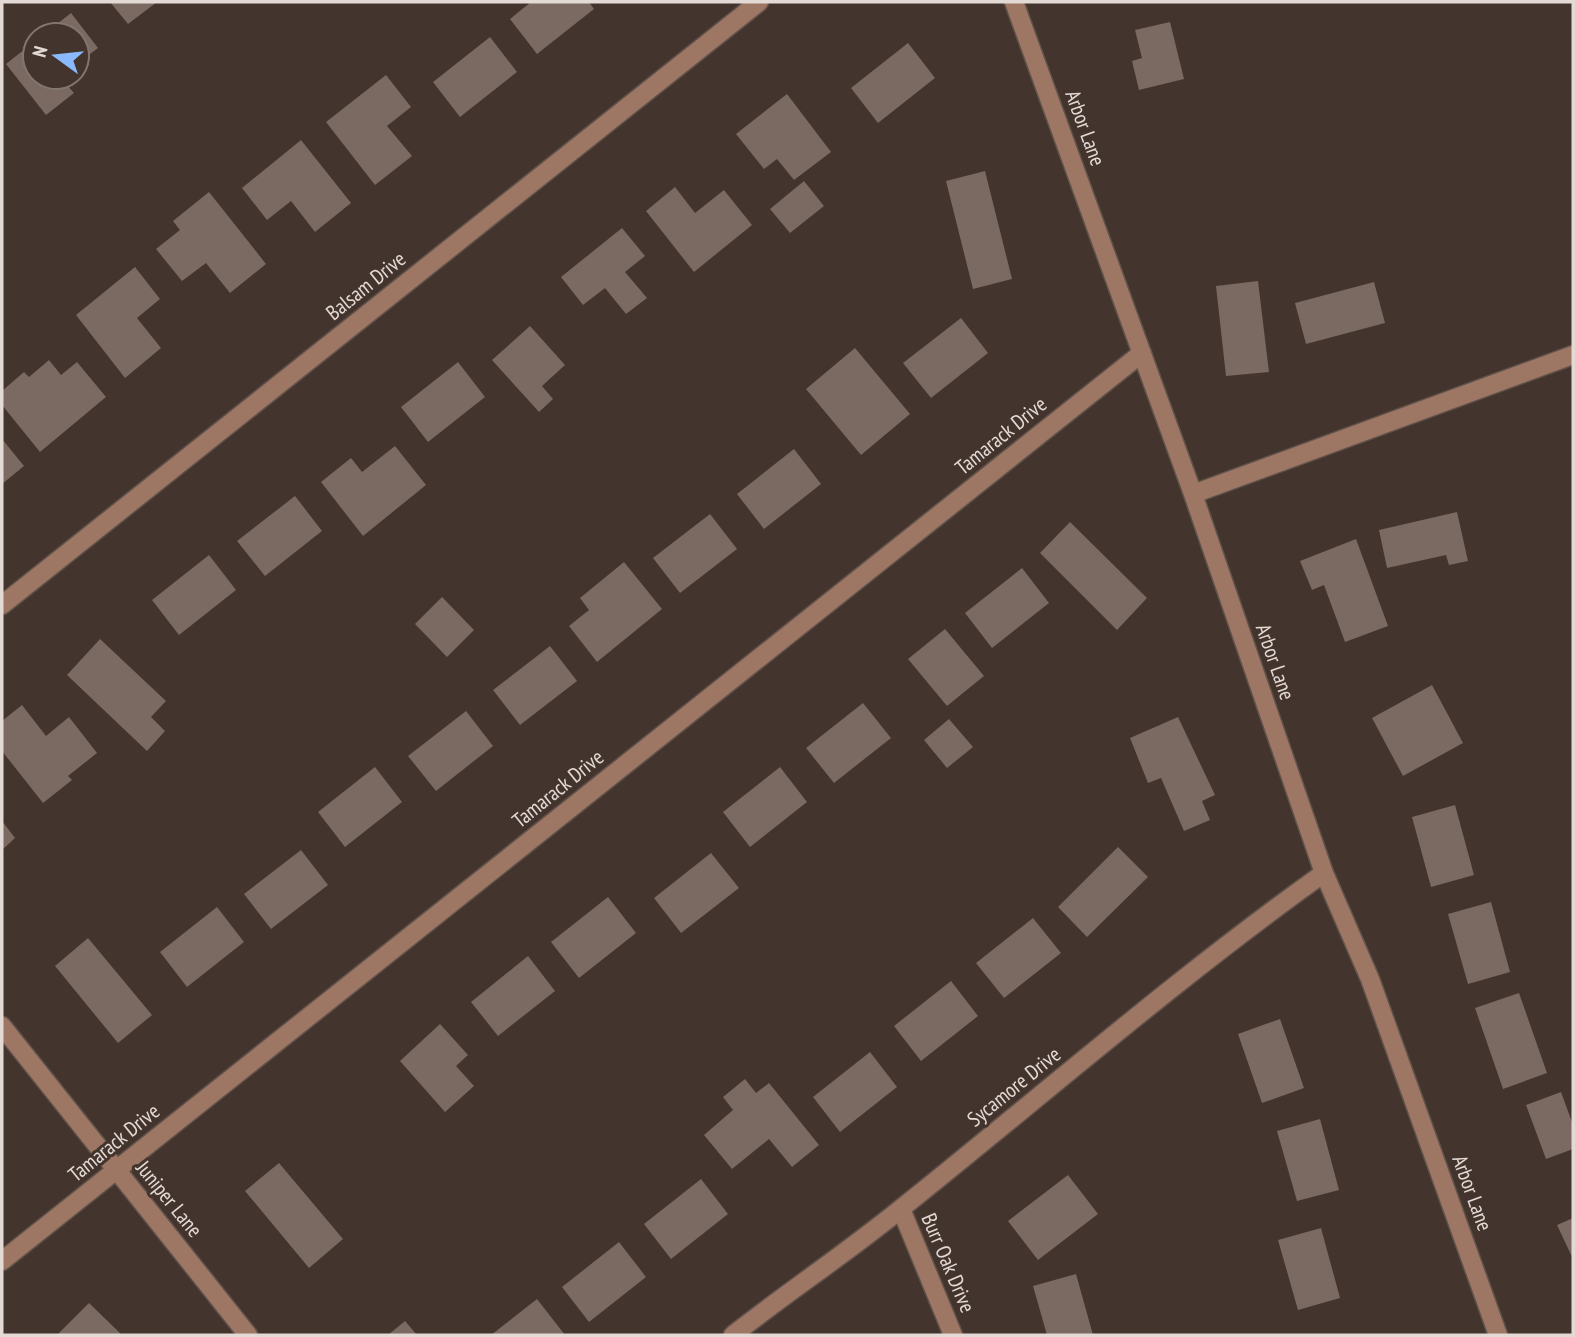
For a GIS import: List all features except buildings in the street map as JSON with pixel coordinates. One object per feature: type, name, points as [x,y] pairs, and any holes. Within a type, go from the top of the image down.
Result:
[{"type":"street","name":"Balsam Drive","points":[[2,605],[759,2]]},
{"type":"street","name":"Arbor Lane","points":[[1014,2],[1194,494],[1324,873],[1370,979],[1498,1335]]},
{"type":"street","name":"Tamarack Drive","points":[[2,1261],[1142,353]]},
{"type":"street","points":[[1194,494],[1573,355]]},
{"type":"street","name":"Sycamore Drive","points":[[733,1335],[901,1209],[1229,940],[1324,873]]},
{"type":"street","name":"Juniper Lane","points":[[2,1026],[248,1335]]},
{"type":"street","name":"Burr Oak Drive","points":[[901,1209],[953,1335]]}]
